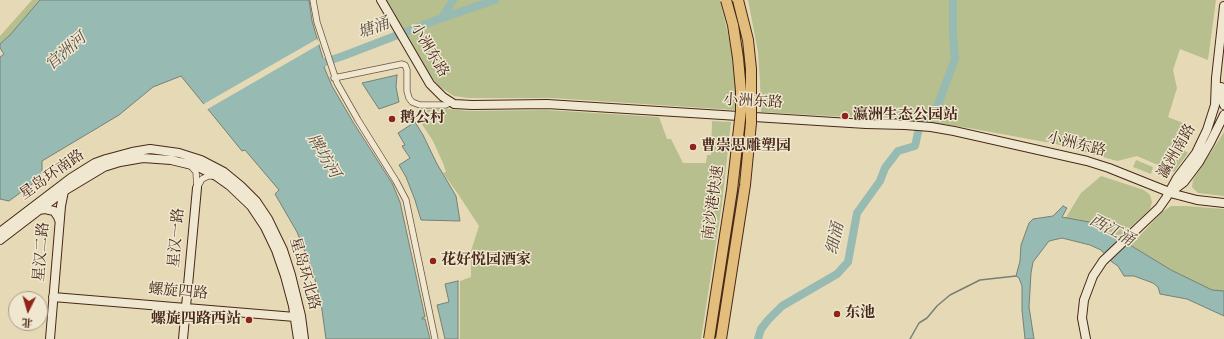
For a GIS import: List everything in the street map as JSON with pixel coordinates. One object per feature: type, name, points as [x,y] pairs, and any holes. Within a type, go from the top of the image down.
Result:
[{"type":"highway","name":"南沙港快速","points":[[709,339],[732,190],[740,118],[741,91],[738,58],[733,25],[726,0]]},
{"type":"highway","name":"南沙港快速","points":[[721,339],[745,185],[752,123],[751,63],[738,0]]},
{"type":"main road","name":"小洲东路","points":[[381,0],[430,84],[443,97],[452,102],[466,105],[547,104],[866,124],[925,126],[954,131],[1103,166],[1170,193],[1192,199],[1224,203]]},
{"type":"main road","name":"瀛洲南路","points":[[1224,6],[1216,78],[1220,96],[1224,105]]},
{"type":"main road","name":"瀛洲南路","points":[[1170,193],[1176,180],[1193,158],[1220,96],[1224,51]]},
{"type":"main road","name":"瀛洲南路","points":[[1170,193],[1184,182],[1196,166],[1207,149],[1224,115]]},
{"type":"main road","name":"星岛环南路","points":[[0,232],[58,186],[95,163],[120,154],[150,150]]},
{"type":"main road","name":"星岛环北路","points":[[150,150],[179,154],[202,160],[224,172],[249,193],[263,210],[283,250],[294,282],[298,317],[298,339]]},
{"type":"main road","name":"星岛环南路","points":[[0,240],[64,191],[104,167],[120,162],[143,158]]},
{"type":"main road","name":"星岛环北路","points":[[143,158],[171,160],[188,164],[216,176],[230,186],[251,206],[265,227],[276,250],[304,339]]},
{"type":"main road","name":"星汉一路","points":[[183,339],[197,188]]},
{"type":"main road","name":"星汉二路","points":[[50,339],[64,191]]},
{"type":"main road","points":[[1086,339],[1082,318],[1084,300],[1093,276],[1103,261],[1154,212],[1170,193]]},
{"type":"main road","points":[[36,211],[45,209],[54,211],[58,217],[60,225]]},
{"type":"main road","name":"螺旋四路","points":[[53,297],[298,317]]},
{"type":"street","points":[[313,0],[317,22],[334,78],[404,195],[435,339]]},
{"type":"street","points":[[334,78],[402,64],[406,66],[407,91],[412,102],[420,105],[446,105],[452,102]]},
{"type":"street","name":"星汉一路","points":[[188,164],[196,172],[197,188]]},
{"type":"street","name":"星汉一路","points":[[197,188],[202,180],[208,176],[216,176]]},
{"type":"green space","points":[[32,0],[40,0],[10,35],[0,44],[0,36]]},
{"type":"green space","points":[[385,0],[720,0],[732,57],[735,86],[735,110],[552,98],[469,98],[454,96],[440,87],[427,72]]},
{"type":"green space","points":[[748,0],[1216,0],[1208,60],[1180,49],[1173,70],[1177,88],[1168,117],[1183,123],[1174,144],[1188,153],[1174,172],[1137,156],[1117,161],[1056,144],[969,128],[920,121],[761,112],[758,52]]},
{"type":"green space","points":[[449,109],[468,111],[546,110],[659,117],[667,139],[671,139],[683,163],[706,163],[707,155],[711,155],[712,121],[731,122],[722,204],[701,339],[460,339],[460,281],[471,277],[471,251],[479,226],[443,173],[446,172],[433,141],[416,115],[422,114],[422,110]]},
{"type":"green space","points":[[1224,132],[1224,196],[1198,193],[1192,187],[1193,180]]},
{"type":"green space","points":[[1136,160],[1153,167],[1151,174],[1133,167]]},
{"type":"green space","points":[[1101,176],[1144,190],[1150,195],[1152,202],[1150,209],[1120,237],[1131,245],[1162,212],[1171,206],[1224,209],[1224,297],[1171,270],[1094,223],[1065,219],[1081,193]]},
{"type":"water","points":[[40,0],[309,0],[312,21],[324,62],[334,62],[326,64],[324,67],[332,86],[392,183],[400,202],[425,317],[422,319],[425,319],[430,339],[326,339],[321,303],[313,272],[297,232],[275,194],[279,190],[245,150],[242,151],[181,76],[153,87],[119,115],[42,161],[42,172],[39,179],[9,201],[0,199],[0,57],[4,54],[0,48],[0,44],[10,35]]},
{"type":"water","points":[[397,75],[396,87],[399,102],[379,109],[362,83]]},
{"type":"water","points":[[415,122],[456,196],[460,221],[421,220],[406,177],[399,165],[410,158],[402,146],[405,145],[398,133]]},
{"type":"water","points":[[1063,206],[1067,208],[1062,217],[1094,223],[1171,270],[1212,290],[1224,291],[1224,316],[1187,299],[1160,294],[1158,287],[1153,283],[1134,276],[1124,276],[1118,266],[1101,250],[1090,245],[1062,238],[1049,241],[1033,262],[1029,307],[1034,339],[1025,339],[1022,310],[1022,286],[1019,278],[1016,276],[1020,261],[1021,245],[1029,223],[1033,219],[1053,216]]},
{"type":"water","points":[[458,281],[458,339],[445,339],[437,305],[449,302],[445,284]]},
{"type":"pier","points":[[317,39],[320,44],[206,110],[202,105]]},
{"type":"waterway","points":[[442,18],[453,0]]},
{"type":"waterway","name":"塘涌","points":[[316,65],[495,0]]},
{"type":"waterway","name":"细涌","points":[[924,120],[937,107],[955,59],[953,36],[953,0]]},
{"type":"waterway","name":"细涌","points":[[758,339],[761,329],[782,306],[837,274],[848,262],[857,213],[880,181],[885,168],[898,151],[915,146],[919,128]]},
{"type":"waterway","points":[[910,339],[919,323],[927,318],[937,306],[950,295],[980,280],[1016,276]]},
{"type":"place","name":"瀛洲生态公园站","points":[[845,116]]},
{"type":"place","name":"鹅公村","points":[[392,119]]},
{"type":"place","name":"曹崇思雕塑园","points":[[693,147]]},
{"type":"place","name":"花好悦园酒家","points":[[433,261]]},
{"type":"place","name":"东池","points":[[837,314]]},
{"type":"place","name":"螺旋四路西站","points":[[249,320]]},
{"type":"water label","name":"官洲河","points":[[67,53]]},
{"type":"water label","name":"牌坊河","points":[[322,157]]},
{"type":"water label","name":"西江涌","points":[[1111,232]]}]
